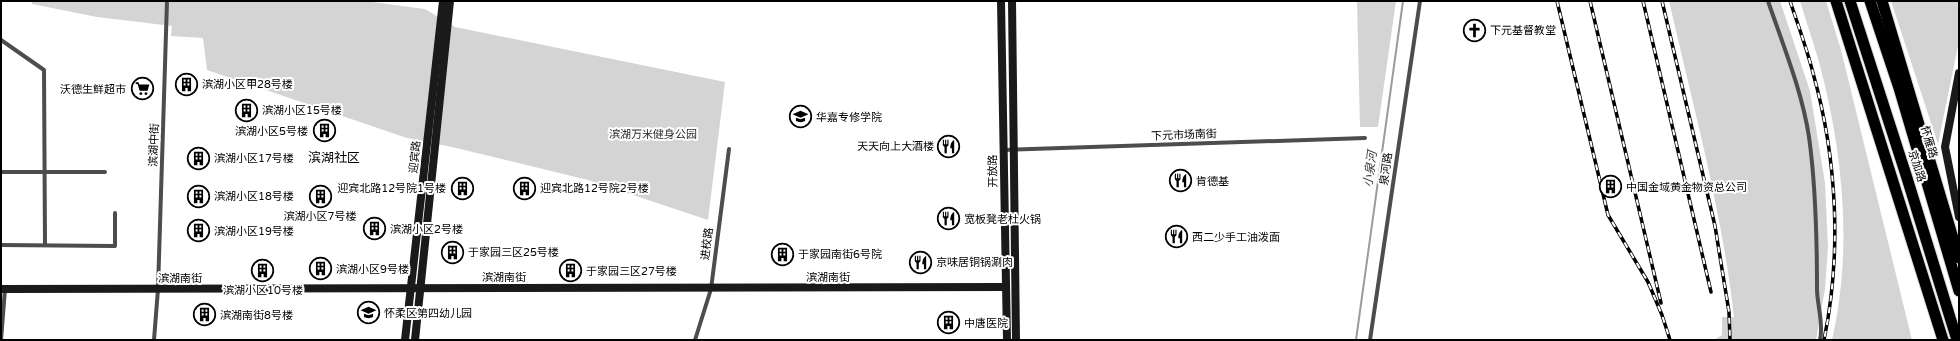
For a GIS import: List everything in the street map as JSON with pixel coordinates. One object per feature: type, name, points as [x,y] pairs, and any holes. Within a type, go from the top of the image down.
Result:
[{"type":"highway","points":[[1836,1],[1943,340]]},
{"type":"highway","name":"京加路","points":[[1850,1],[1907,178],[1956,340]]},
{"type":"highway","name":"怀雁路","points":[[1870,1],[1899,88],[1959,291]]},
{"type":"highway","name":"怀雁路","points":[[1882,1],[1911,92],[1959,258]]},
{"type":"main road","name":"迎宾路","points":[[405,340],[443,1]]},
{"type":"main road","name":"迎宾路","points":[[415,340],[450,1]]},
{"type":"main road","name":"开放路","points":[[1001,1],[1007,340]]},
{"type":"main road","name":"开放路","points":[[1012,1],[1016,340]]},
{"type":"main road","points":[[1959,73],[1945,147],[1959,217]]},
{"type":"main road","name":"滨湖南街","points":[[3,289],[711,289],[1006,287]]},
{"type":"street","name":"滨湖中街","points":[[154,340],[158,289],[167,1]]},
{"type":"street","name":"泉河路","points":[[1370,340],[1420,1]]},
{"type":"street","points":[[1768,1],[1793,73],[1808,136],[1815,201],[1817,302],[1822,334],[1820,340]]},
{"type":"street","points":[[1,40],[44,70],[45,245]]},
{"type":"street","name":"下元市场南街","points":[[1004,150],[1365,138]]},
{"type":"street","name":"进校路","points":[[695,340],[711,289],[728,149]]},
{"type":"street","points":[[1,172],[105,172]]},
{"type":"street","points":[[1,245],[115,246],[115,213]]},
{"type":"street","points":[[2,340],[3,289]]},
{"type":"green space","name":"滨湖万米健身公园","points":[[32,1],[365,1],[425,9],[455,27],[725,82],[708,220],[588,180],[452,147],[407,138],[207,70],[203,38],[171,36],[172,26],[97,17],[32,4]]},
{"type":"green space","points":[[1357,1],[1396,1],[1378,127],[1360,127]]},
{"type":"green space","points":[[1669,1],[1780,1],[1810,91],[1825,183],[1828,247],[1825,289],[1816,340],[1714,340],[1722,335],[1722,317],[1734,317],[1729,277],[1706,158]]},
{"type":"green space","points":[[1800,1],[1826,1],[1841,50],[1912,340],[1832,340],[1842,271],[1842,200],[1839,165],[1834,130],[1819,62]]},
{"type":"green space","points":[[1891,1],[1959,1],[1959,41],[1938,144]]},
{"type":"waterway","name":"小泉河","points":[[1356,340],[1403,1]]},
{"type":"railway","points":[[1557,1],[1608,215],[1648,282],[1662,315],[1670,340]]},
{"type":"railway","points":[[1590,1],[1661,303]]},
{"type":"railway","points":[[1643,1],[1711,292]]},
{"type":"railway","points":[[1662,1],[1715,226],[1729,312],[1730,340]]},
{"type":"railway","points":[[1790,1],[1808,55],[1821,105],[1832,172],[1835,240],[1830,307],[1824,340]]},
{"type":"place","name":"下元基督教堂","points":[[1475,30]]},
{"type":"place","name":"滨湖小区甲28号楼","points":[[187,84]]},
{"type":"place","name":"沃德生鲜超市","points":[[142,89]]},
{"type":"place","name":"滨湖小区15号楼","points":[[246,110]]},
{"type":"place","name":"华嘉专修学院","points":[[800,117]]},
{"type":"place","name":"滨湖小区5号楼","points":[[324,131]]},
{"type":"place","name":"天天向上大酒楼","points":[[949,146]]},
{"type":"place","name":"滨湖小区17号楼","points":[[199,158]]},
{"type":"place","name":"肯德基","points":[[1180,181]]},
{"type":"place","name":"中国金域黄金物资总公司","points":[[1610,187]]},
{"type":"place","name":"迎宾北路12号院1号楼","points":[[462,188]]},
{"type":"place","name":"迎宾北路12号院2号楼","points":[[525,188]]},
{"type":"place","name":"滨湖小区18号楼","points":[[199,196]]},
{"type":"place","name":"滨湖小区7号楼","points":[[320,196]]},
{"type":"place","name":"宽板凳老杜火锅","points":[[949,219]]},
{"type":"place","name":"滨湖小区2号楼","points":[[375,229]]},
{"type":"place","name":"滨湖小区19号楼","points":[[199,231]]},
{"type":"place","name":"西二少手工油泼面","points":[[1176,237]]},
{"type":"place","name":"于家园三区25号楼","points":[[452,252]]},
{"type":"place","name":"于家园南街6号院","points":[[782,254]]},
{"type":"place","name":"京味居铜锅涮肉","points":[[921,262]]},
{"type":"place","name":"滨湖小区9号楼","points":[[320,269]]},
{"type":"place","name":"滨湖小区10号楼","points":[[263,270]]},
{"type":"place","name":"于家园三区27号楼","points":[[570,271]]},
{"type":"place","name":"怀柔区第四幼儿园","points":[[369,313]]},
{"type":"place","name":"滨湖南街8号楼","points":[[205,315]]},
{"type":"place","name":"中唐医院","points":[[949,323]]},
{"type":"district","name":"滨湖社区","points":[[334,158]]}]
